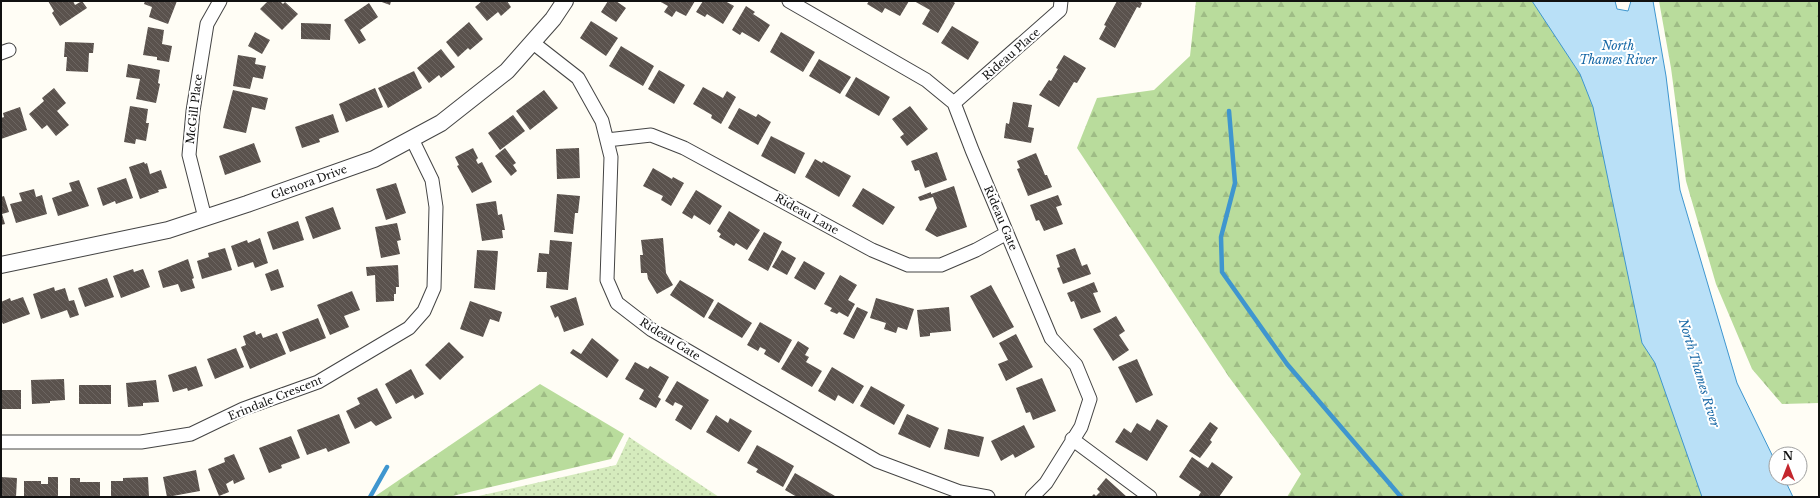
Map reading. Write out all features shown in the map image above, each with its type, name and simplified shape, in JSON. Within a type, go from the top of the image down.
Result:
[{"type":"street","name":"McGill Place","points":[[205,218],[189,155],[192,111],[207,24],[220,1]]},
{"type":"street","name":"Glenora Drive","points":[[1,265],[168,230],[374,159],[441,123],[507,71],[553,19],[566,1]]},
{"type":"street","name":"Rideau Gate","points":[[789,1],[926,80],[954,103],[1051,338],[1076,365],[1090,399],[1081,427],[1072,439],[1046,483],[1032,497]]},
{"type":"street","name":"Rideau Place","points":[[954,103],[1060,10],[1061,1]]},
{"type":"street","name":"Rideau Gate","points":[[532,42],[578,78],[602,121],[611,157],[607,280],[617,303],[652,330],[877,461],[960,492],[988,497]]},
{"type":"street","name":"Rideau Lane","points":[[607,140],[651,135],[684,148],[872,250],[908,265],[941,265],[976,250],[1007,233]]},
{"type":"street","name":"Erindale Crescent","points":[[1,442],[141,442],[191,434],[243,409],[318,382],[409,328],[424,311],[434,288],[436,214],[432,180],[412,139]]},
{"type":"street","points":[[1072,439],[1150,497]]},
{"type":"green space","points":[[1196,1],[1539,1],[1584,66],[1706,497],[1287,497],[1301,474],[1229,377],[1077,148],[1097,98],[1154,90],[1190,56]]},
{"type":"green space","points":[[1659,1],[1819,1],[1819,403],[1782,404],[1752,369],[1716,284],[1686,181],[1671,68]]},
{"type":"green space","points":[[540,384],[624,434],[611,459],[448,497],[374,497]]},
{"type":"green space","points":[[629,437],[719,497],[474,497],[616,465]]},
{"type":"water","name":"North Thames River","points":[[1532,1],[1615,1],[1617,9],[1628,11],[1631,1],[1653,1],[1666,76],[1680,190],[1737,383],[1768,447],[1768,486],[1788,486],[1793,497],[1702,497],[1655,363],[1642,343],[1593,107],[1580,74]]},
{"type":"building","points":[[48,1],[73,1],[75,5],[82,1],[87,8],[60,26],[52,13],[54,11]]},
{"type":"building","points":[[145,1],[177,1],[168,24],[149,17],[152,7],[144,4]]},
{"type":"building","points":[[268,1],[280,1],[283,4],[285,2],[298,14],[282,30],[260,9]]},
{"type":"building","points":[[379,1],[391,1],[390,5]]},
{"type":"building","points":[[482,1],[507,1],[511,7],[501,16],[498,12],[487,21],[475,7]]},
{"type":"building","points":[[608,1],[616,1],[626,8],[616,22],[601,12]]},
{"type":"building","points":[[659,1],[695,1],[686,16],[676,11],[672,17],[664,12],[668,6]]},
{"type":"building","points":[[703,1],[725,1],[734,6],[723,24],[707,14],[705,17],[696,12]]},
{"type":"building","points":[[869,1],[909,1],[900,16],[885,8],[882,13],[867,4]]},
{"type":"building","points":[[914,1],[952,1],[955,3],[938,33],[922,24],[930,10]]},
{"type":"building","points":[[1117,1],[1138,1],[1142,3],[1140,8],[1137,7],[1115,48],[1099,39],[1106,26],[1104,25]]},
{"type":"building","points":[[369,3],[378,17],[360,30],[366,40],[359,44],[344,20]]},
{"type":"building","points":[[746,6],[755,12],[753,14],[770,25],[759,42],[742,32],[740,35],[732,30]]},
{"type":"building","points":[[591,21],[618,38],[606,56],[580,38]]},
{"type":"building","points":[[469,22],[483,39],[470,50],[468,48],[458,57],[446,42]]},
{"type":"building","points":[[301,23],[331,24],[330,40],[301,39]]},
{"type":"building","points":[[952,26],[979,42],[968,60],[941,43]]},
{"type":"building","points":[[148,27],[164,30],[162,44],[172,46],[169,62],[157,60],[157,57],[143,55]]},
{"type":"building","points":[[255,32],[270,40],[262,54],[248,46]]},
{"type":"building","points":[[781,32],[815,52],[803,72],[770,52]]},
{"type":"building","points":[[65,42],[94,43],[93,53],[89,53],[88,72],[66,71],[67,57],[64,57]]},
{"type":"building","points":[[621,46],[654,66],[643,86],[609,66]]},
{"type":"building","points":[[441,49],[455,67],[441,78],[439,75],[429,83],[417,68]]},
{"type":"building","points":[[238,55],[256,58],[255,64],[266,66],[263,79],[253,77],[250,89],[233,86]]},
{"type":"building","points":[[1064,55],[1086,68],[1077,83],[1074,82],[1059,107],[1039,95],[1049,80],[1051,81],[1058,69],[1056,68]]},
{"type":"building","points":[[819,59],[851,77],[840,94],[809,76]]},
{"type":"building","points":[[128,64],[160,70],[158,83],[160,84],[156,103],[136,99],[140,79],[126,77]]},
{"type":"building","points":[[659,70],[685,85],[674,104],[648,89]]},
{"type":"building","points":[[414,71],[422,88],[388,108],[378,88]]},
{"type":"building","points":[[856,77],[890,97],[879,116],[845,96]]},
{"type":"building","points":[[703,87],[723,98],[727,91],[736,97],[721,124],[711,118],[712,115],[693,104]]},
{"type":"building","points":[[54,88],[66,103],[57,111],[69,125],[56,136],[47,125],[42,129],[29,114],[44,101],[42,98]]},
{"type":"building","points":[[375,88],[383,107],[346,122],[339,104]]},
{"type":"building","points":[[233,90],[268,98],[265,110],[252,107],[246,133],[223,128]]},
{"type":"building","points":[[544,90],[558,108],[530,130],[516,111]]},
{"type":"building","points":[[1013,102],[1032,105],[1028,127],[1034,128],[1031,143],[1004,138],[1006,123],[1009,124]]},
{"type":"building","points":[[130,106],[148,109],[146,123],[149,123],[146,141],[136,139],[135,144],[124,142]]},
{"type":"building","points":[[910,106],[928,129],[907,146],[900,137],[904,134],[892,119]]},
{"type":"building","points":[[20,107],[27,130],[1,139],[1,118],[4,117],[3,113]]},
{"type":"building","points":[[739,108],[756,117],[758,114],[771,122],[758,145],[728,128]]},
{"type":"building","points":[[333,114],[339,132],[319,139],[320,142],[302,148],[295,127]]},
{"type":"building","points":[[513,115],[525,131],[500,150],[488,133]]},
{"type":"building","points":[[771,136],[805,153],[795,174],[761,156]]},
{"type":"building","points":[[254,143],[261,162],[225,175],[219,156]]},
{"type":"building","points":[[473,148],[478,158],[476,160],[478,164],[482,162],[492,182],[472,193],[457,166],[459,165],[455,157]]},
{"type":"building","points":[[505,148],[516,163],[513,165],[517,171],[511,176],[495,156]]},
{"type":"building","points":[[579,148],[580,178],[557,179],[556,149]]},
{"type":"building","points":[[937,152],[947,180],[925,188],[919,170],[915,171],[911,161]]},
{"type":"building","points":[[1036,153],[1045,175],[1047,175],[1052,187],[1028,196],[1017,169],[1020,168],[1017,161]]},
{"type":"building","points":[[815,159],[822,163],[823,161],[851,176],[839,197],[805,177]]},
{"type":"building","points":[[144,162],[145,164],[147,163],[150,174],[161,170],[167,188],[158,190],[159,192],[140,199],[129,167]]},
{"type":"building","points":[[653,168],[672,179],[673,177],[684,183],[671,206],[661,200],[663,196],[643,186]]},
{"type":"building","points":[[126,178],[133,198],[116,204],[115,201],[103,206],[97,188]]},
{"type":"building","points":[[79,180],[89,206],[58,216],[52,198],[72,191],[69,183]]},
{"type":"building","points":[[396,183],[406,213],[386,220],[376,189]]},
{"type":"building","points":[[954,186],[967,227],[937,237],[925,230],[937,208],[933,197],[920,201],[918,197]]},
{"type":"building","points":[[863,188],[895,207],[883,225],[852,206]]},
{"type":"building","points":[[34,189],[36,197],[42,195],[47,214],[16,223],[10,204],[22,201],[19,193]]},
{"type":"building","points":[[696,190],[722,206],[710,225],[694,215],[692,219],[682,213]]},
{"type":"building","points":[[557,194],[580,196],[578,213],[575,213],[573,234],[554,232]]},
{"type":"building","points":[[1058,195],[1062,205],[1056,207],[1063,224],[1044,231],[1039,220],[1036,221],[1030,205]]},
{"type":"building","points":[[4,196],[9,212],[2,214],[5,224],[1,225],[1,197]]},
{"type":"building","points":[[496,201],[498,215],[502,214],[505,230],[502,230],[503,238],[482,241],[476,204]]},
{"type":"building","points":[[333,207],[341,229],[313,239],[305,217]]},
{"type":"building","points":[[729,211],[760,230],[747,250],[736,243],[734,246],[719,237],[721,234],[717,231]]},
{"type":"building","points":[[298,221],[304,240],[273,250],[267,232]]},
{"type":"building","points":[[397,223],[401,240],[397,241],[400,254],[381,258],[375,227]]},
{"type":"building","points":[[764,232],[782,242],[768,271],[748,260]]},
{"type":"building","points":[[260,238],[268,263],[255,268],[253,262],[238,267],[231,246],[247,240],[248,243]]},
{"type":"building","points":[[663,238],[666,273],[673,285],[657,294],[648,279],[647,273],[641,273],[640,255],[643,255],[641,240]]},
{"type":"building","points":[[550,240],[572,242],[568,290],[546,288],[547,272],[537,272],[539,253],[549,254]]},
{"type":"building","points":[[225,248],[232,270],[202,279],[197,261],[209,257],[208,253]]},
{"type":"building","points":[[1075,248],[1082,266],[1087,264],[1091,274],[1063,284],[1057,268],[1060,267],[1056,255]]},
{"type":"building","points":[[477,250],[498,251],[495,290],[474,288]]},
{"type":"building","points":[[782,250],[796,258],[787,275],[772,267]]},
{"type":"building","points":[[188,259],[194,278],[192,279],[195,288],[181,292],[178,284],[163,288],[158,271]]},
{"type":"building","points":[[804,261],[825,273],[815,290],[794,278]]},
{"type":"building","points":[[398,265],[399,287],[396,287],[394,301],[376,302],[375,275],[367,276],[366,267]]},
{"type":"building","points":[[133,269],[134,272],[143,269],[150,287],[121,298],[113,276]]},
{"type":"building","points":[[278,269],[284,287],[271,291],[265,274]]},
{"type":"building","points":[[840,275],[857,285],[848,300],[855,304],[848,317],[839,312],[837,314],[830,311],[832,308],[824,304]]},
{"type":"building","points":[[107,278],[114,297],[85,307],[78,288]]},
{"type":"building","points":[[680,280],[714,300],[704,318],[670,295]]},
{"type":"building","points":[[1094,282],[1098,292],[1093,293],[1101,312],[1081,319],[1074,301],[1071,302],[1067,293]]},
{"type":"building","points":[[991,285],[1014,327],[993,338],[970,296]]},
{"type":"building","points":[[54,287],[55,291],[65,288],[69,301],[74,300],[79,315],[70,318],[67,310],[41,319],[33,294]]},
{"type":"building","points":[[352,291],[360,310],[344,316],[349,327],[330,335],[317,305]]},
{"type":"building","points":[[23,297],[30,314],[3,324],[1,320],[1,302],[10,298],[11,301]]},
{"type":"building","points":[[576,297],[584,325],[564,332],[558,316],[555,318],[550,306]]},
{"type":"building","points":[[876,298],[914,309],[907,330],[898,327],[896,333],[884,329],[886,323],[870,318]]},
{"type":"building","points":[[470,301],[502,312],[499,322],[490,319],[483,337],[460,329]]},
{"type":"building","points":[[718,302],[752,323],[742,338],[708,318]]},
{"type":"building","points":[[857,307],[868,312],[854,339],[843,334]]},
{"type":"building","points":[[949,307],[951,331],[930,333],[930,336],[920,337],[917,310]]},
{"type":"building","points":[[1116,316],[1125,331],[1119,335],[1129,350],[1113,361],[1093,329]]},
{"type":"building","points":[[318,318],[326,338],[290,352],[282,332]]},
{"type":"building","points":[[760,322],[792,340],[779,363],[764,354],[766,350],[760,347],[758,351],[747,345]]},
{"type":"building","points":[[255,331],[256,335],[261,333],[263,338],[277,333],[286,354],[250,369],[241,347],[246,345],[243,336]]},
{"type":"building","points":[[1016,334],[1033,367],[1006,381],[998,364],[1008,360],[999,343]]},
{"type":"building","points":[[592,338],[619,360],[607,378],[570,353],[573,349],[581,354]]},
{"type":"building","points":[[798,341],[809,348],[805,355],[809,357],[806,362],[822,371],[812,387],[781,369]]},
{"type":"building","points":[[449,342],[464,357],[440,380],[425,365]]},
{"type":"building","points":[[236,348],[244,367],[215,379],[207,359]]},
{"type":"building","points":[[1137,359],[1153,395],[1136,403],[1118,367]]},
{"type":"building","points":[[635,362],[648,369],[650,366],[669,377],[658,397],[661,399],[656,408],[639,399],[644,390],[625,379]]},
{"type":"building","points":[[196,366],[203,386],[188,391],[187,388],[173,392],[168,375]]},
{"type":"building","points":[[832,367],[864,386],[853,404],[838,395],[835,401],[818,391]]},
{"type":"building","points":[[411,369],[424,394],[415,399],[413,395],[396,404],[385,384]]},
{"type":"building","points":[[1042,378],[1056,411],[1033,420],[1030,412],[1026,413],[1016,388]]},
{"type":"building","points":[[64,379],[65,400],[32,404],[31,380]]},
{"type":"building","points":[[156,380],[159,402],[143,403],[143,406],[128,407],[126,383]]},
{"type":"building","points":[[677,381],[709,400],[691,430],[675,420],[683,406],[675,402],[673,406],[665,401]]},
{"type":"building","points":[[79,385],[111,385],[111,404],[79,404]]},
{"type":"building","points":[[871,386],[905,405],[894,425],[860,406]]},
{"type":"building","points":[[377,388],[392,418],[376,426],[371,421],[355,429],[346,411],[360,404],[357,398]]},
{"type":"building","points":[[1,390],[21,390],[21,409],[1,409]]},
{"type":"building","points":[[339,414],[350,443],[328,452],[326,448],[307,455],[297,430]]},
{"type":"building","points":[[907,414],[939,428],[930,448],[898,434]]},
{"type":"building","points":[[716,415],[728,423],[730,418],[752,431],[739,452],[706,432]]},
{"type":"building","points":[[1157,419],[1168,426],[1147,461],[1115,442],[1124,428],[1131,433],[1137,423],[1150,431]]},
{"type":"building","points":[[1210,422],[1218,428],[1210,440],[1212,442],[1200,458],[1189,451]]},
{"type":"building","points":[[1024,425],[1035,447],[1015,458],[1013,454],[1001,461],[991,441]]},
{"type":"building","points":[[948,429],[984,437],[979,457],[944,449]]},
{"type":"building","points":[[291,436],[300,458],[281,465],[282,468],[269,473],[259,448]]},
{"type":"building","points":[[757,445],[794,466],[783,487],[756,472],[758,469],[747,463]]},
{"type":"building","points":[[234,454],[245,479],[234,484],[233,480],[226,484],[229,492],[219,496],[208,469],[225,462],[224,458]]},
{"type":"building","points":[[1192,457],[1208,468],[1212,462],[1233,477],[1219,497],[1198,497],[1201,492],[1179,477]]},
{"type":"building","points":[[196,470],[200,491],[167,497],[163,477]]},
{"type":"building","points":[[795,473],[835,496],[797,497],[785,490]]},
{"type":"building","points":[[1,477],[17,478],[16,497],[1,497]]},
{"type":"building","points":[[48,477],[58,477],[58,497],[24,497],[24,481],[41,481],[41,484],[48,484]]},
{"type":"building","points":[[148,477],[149,497],[111,497],[111,481],[123,481],[123,478]]},
{"type":"building","points":[[70,478],[80,478],[80,482],[100,482],[100,497],[70,497]]},
{"type":"building","points":[[1106,478],[1127,497],[1091,497],[1094,494],[1096,496],[1100,492],[1097,489]]},
{"type":"waterway","points":[[1229,111],[1235,183],[1221,237],[1222,272],[1287,364],[1401,497]]},
{"type":"waterway","points":[[370,497],[387,467]]}]
